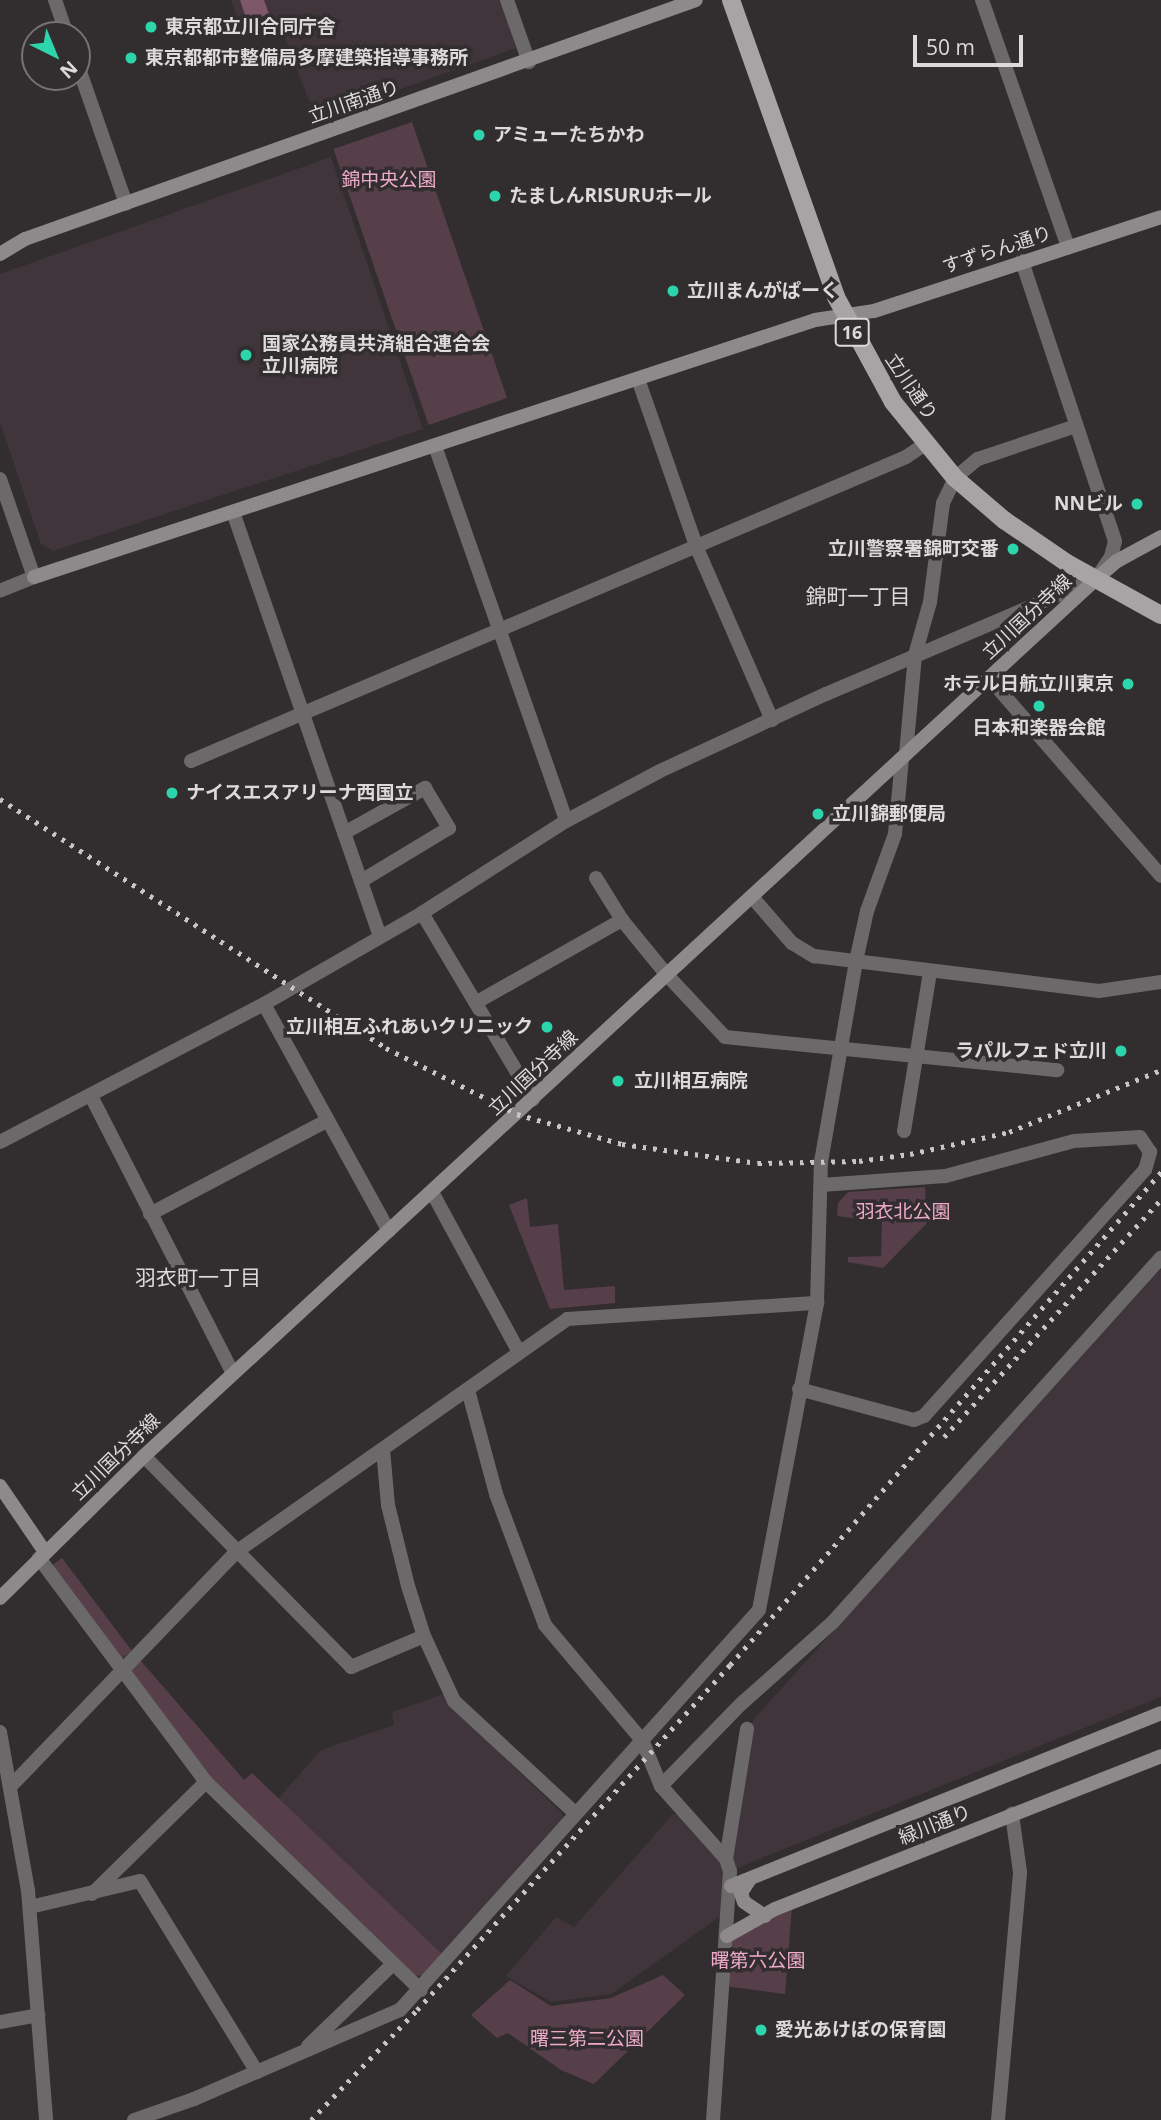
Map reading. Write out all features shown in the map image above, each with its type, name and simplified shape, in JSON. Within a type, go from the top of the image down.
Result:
[{"type":"main road","name":"立川通り","points":[[731,0],[845,318],[880,382],[925,444],[955,478],[1021,533],[1161,615]]},
{"type":"street","points":[[55,0],[62,21]]},
{"type":"street","points":[[507,0],[529,62]]},
{"type":"street","name":"立川南通り","points":[[0,254],[25,239],[529,62],[696,0]]},
{"type":"street","points":[[982,0],[1069,247]]},
{"type":"street","points":[[87,91],[126,204]]},
{"type":"street","name":"すずらん通り","points":[[34,577],[815,320],[845,318],[1161,217]]},
{"type":"street","name":"立川南通り","points":[[0,241],[25,239]]},
{"type":"street","points":[[0,1142],[264,1004],[422,913],[566,821],[660,771],[915,655],[1096,579],[1111,557],[1115,541],[1022,261]]},
{"type":"street","points":[[638,379],[696,546],[772,720]]},
{"type":"street","points":[[134,2120],[156,2116],[400,2010],[421,1990],[759,1609],[817,1303],[821,1185],[856,961],[867,911],[895,834],[915,655],[930,602],[943,503],[955,478],[978,459],[1076,426]]},
{"type":"street","points":[[191,761],[500,632],[906,457],[925,444]]},
{"type":"street","points":[[435,446],[566,821]]},
{"type":"street","points":[[0,479],[34,577],[0,591]]},
{"type":"street","points":[[233,512],[380,936]]},
{"type":"street","name":"立川国分寺線","points":[[0,1598],[144,1456],[1096,579],[1117,561],[1161,537]]},
{"type":"street","points":[[989,678],[1161,876]]},
{"type":"street","points":[[344,834],[425,788],[449,828],[361,881]]},
{"type":"street","points":[[596,878],[622,920],[667,975],[725,1037],[843,1052],[1057,1070]]},
{"type":"street","points":[[752,897],[804,952],[929,973],[1099,991],[1161,982]]},
{"type":"street","points":[[422,913],[533,1099]]},
{"type":"street","points":[[477,1002],[622,920]]},
{"type":"street","points":[[904,1131],[929,973]]},
{"type":"street","points":[[264,1004],[388,1231]]},
{"type":"street","points":[[91,1096],[233,1374]]},
{"type":"street","points":[[150,1214],[328,1120]]},
{"type":"street","points":[[799,1390],[914,1420],[924,1416],[1145,1170],[1150,1152],[1140,1137],[1086,1140],[968,1167],[945,1176],[821,1185]]},
{"type":"street","points":[[432,1192],[519,1352]]},
{"type":"street","points":[[661,1786],[741,1704],[832,1623],[1161,1257]]},
{"type":"street","points":[[10,1787],[236,1552],[567,1319],[817,1303]]},
{"type":"street","points":[[468,1390],[496,1494],[545,1625],[642,1740],[661,1786],[726,1859]]},
{"type":"street","points":[[383,1449],[388,1506],[424,1636],[454,1700],[576,1814]]},
{"type":"street","points":[[144,1456],[351,1667],[424,1636]]},
{"type":"street","points":[[0,1486],[42,1555],[122,1673],[206,1782],[421,1990]]},
{"type":"street","name":"緑川通り","points":[[732,1886],[1161,1713]]},
{"type":"street","points":[[713,2120],[732,1886],[726,1859],[747,1729]]},
{"type":"street","points":[[0,1732],[30,1907],[46,2120]]},
{"type":"street","name":"緑川通り","points":[[727,1936],[765,1916],[1161,1756]]},
{"type":"street","points":[[91,1894],[206,1782]]},
{"type":"street","points":[[998,2120],[1020,1872],[1012,1814]]},
{"type":"street","points":[[751,1878],[741,1893],[744,1902],[765,1916]]},
{"type":"street","points":[[30,1907],[140,1881],[257,2073]]},
{"type":"street","points":[[300,2053],[393,1964]]},
{"type":"street","points":[[0,2022],[38,2015]]},
{"type":"shaded area","points":[[231,0],[501,0],[516,48],[316,119],[279,23],[243,35]]},
{"type":"shaded area","points":[[240,0],[264,0],[269,14],[247,21]]},
{"type":"shaded area","points":[[331,157],[423,429],[53,551],[41,544],[0,422],[0,274]]},
{"type":"shaded area","points":[[1161,1269],[1161,1697],[735,1869],[731,1844],[753,1720]]},
{"type":"shaded area","points":[[444,1694],[451,1707],[562,1813],[564,1820],[443,1955],[277,1800],[321,1750],[394,1725],[392,1712]]},
{"type":"shaded area","points":[[673,1814],[682,1815],[722,1860],[725,1913],[611,1994],[551,2002],[506,1976],[556,1917],[574,1927]]},
{"type":"green space","name":"錦中央公園","points":[[412,122],[507,398],[429,425],[334,149]]},
{"type":"green space","name":"羽衣北公園","points":[[925,1187],[927,1223],[883,1268],[848,1262],[848,1257],[881,1256],[882,1222],[837,1216],[838,1203],[848,1192]]},
{"type":"green space","points":[[527,1198],[530,1227],[558,1224],[564,1290],[615,1286],[615,1303],[550,1309],[509,1205]]},
{"type":"green space","points":[[62,1558],[132,1651],[120,1660],[50,1567]]},
{"type":"green space","points":[[141,1661],[244,1780],[252,1773],[443,1955],[425,1975],[413,1976],[212,1783],[128,1672]]},
{"type":"green space","name":"曙第六公園","points":[[792,1906],[785,1994],[725,1986],[732,1935]]},
{"type":"green space","name":"曙三第二公園","points":[[663,1975],[685,1995],[594,2084],[561,2070],[508,2033],[497,2038],[471,2015],[510,1980],[551,2006],[611,1998]]},
{"type":"railway","points":[[0,799],[386,1048],[517,1114],[622,1144],[758,1163],[859,1161],[910,1154],[1009,1132],[1161,1070]]},
{"type":"railway","points":[[311,2120],[417,2010],[730,1665],[1161,1172]]},
{"type":"railway","points":[[944,1437],[1161,1199]]},
{"type":"place","name":"東京都立川合同庁舎","points":[[151,27]]},
{"type":"place","name":"東京都都市整備局多摩建築指導事務所","points":[[131,58]]},
{"type":"place","name":"アミューたちかわ","points":[[479,135]]},
{"type":"place","name":"たましんRISURUホール","points":[[495,196]]},
{"type":"place","name":"立川まんがぱーく","points":[[673,291]]},
{"type":"place","name":"国家公務員共済組合連合会 立川病院","points":[[246,355]]},
{"type":"place","name":"NNビル","points":[[1137,504]]},
{"type":"place","name":"立川警察署錦町交番","points":[[1013,549]]},
{"type":"place","name":"ホテル日航立川東京","points":[[1128,684]]},
{"type":"place","name":"日本和楽器会館","points":[[1039,706]]},
{"type":"place","name":"ナイスエスアリーナ西国立","points":[[172,793]]},
{"type":"place","name":"立川錦郵便局","points":[[818,814]]},
{"type":"place","name":"立川相互ふれあいクリニック","points":[[547,1027]]},
{"type":"place","name":"ラパルフェド立川","points":[[1121,1051]]},
{"type":"place","name":"立川相互病院","points":[[618,1081]]},
{"type":"place","name":"愛光あけぼの保育園","points":[[761,2030]]},
{"type":"district","name":"錦町一丁目","points":[[858,596]]},
{"type":"district","name":"羽衣町一丁目","points":[[198,1277]]}]
